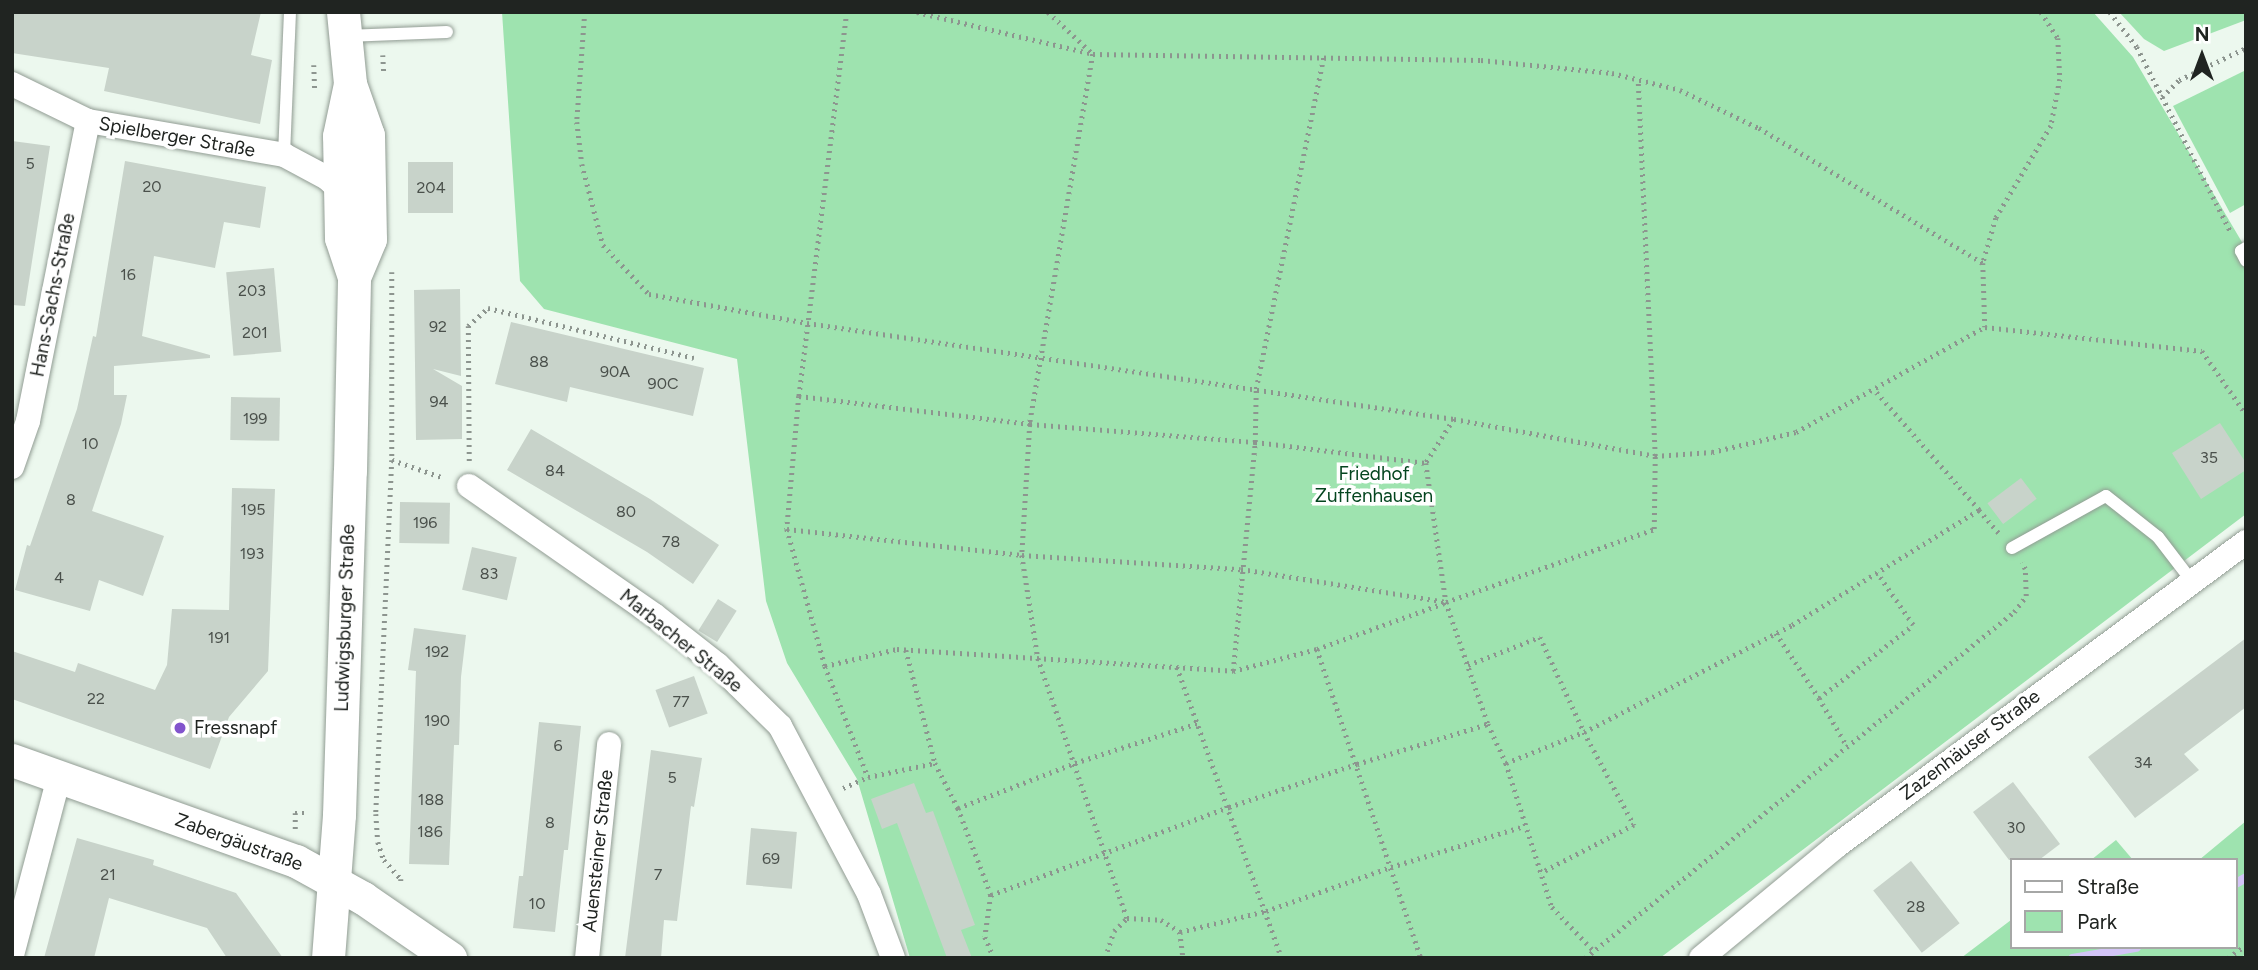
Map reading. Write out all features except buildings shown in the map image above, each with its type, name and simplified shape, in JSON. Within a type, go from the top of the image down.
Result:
[{"type":"main road","name":"Ludwigsburger Straße","points":[[345,24],[350,84],[368,135],[370,239],[354,277]]},
{"type":"main road","name":"Ludwigsburger Straße","points":[[328,958],[336,882],[354,277],[341,238],[339,136],[350,84]]},
{"type":"main road","name":"Zabergäustraße","points":[[12,760],[296,861],[336,882],[450,958]]},
{"type":"street","name":"Spielberger Straße","points":[[12,84],[88,121],[284,155],[311,168],[340,190]]},
{"type":"street","name":"Hans-Sachs-Straße","points":[[12,467],[20,418],[88,121]]},
{"type":"street","name":"Marbacher Straße","points":[[469,486],[654,615],[718,665],[780,726],[869,894],[893,958]]},
{"type":"street","name":"Zazenhäuser Straße","points":[[1701,958],[1846,839],[2191,580],[2246,542]]},
{"type":"street","name":"Auensteiner Straße","points":[[587,958],[609,744]]},
{"type":"street","points":[[12,955],[59,777]]},
{"type":"lane","points":[[284,155],[290,12]]},
{"type":"lane","points":[[345,24],[447,32]]},
{"type":"lane","points":[[2012,548],[2106,496],[2158,537],[2191,580]]},
{"type":"path","points":[[585,12],[577,122],[582,164],[603,245],[649,294],[807,323],[1454,419],[1655,456],[1712,452],[1796,432],[1985,327],[2202,351],[2246,414]]},
{"type":"path","points":[[847,12],[807,323],[787,529],[825,666],[868,777],[935,763]]},
{"type":"path","points":[[917,12],[1093,54],[1481,60],[1612,73],[1638,79],[1680,90],[1759,128],[1983,263]]},
{"type":"path","points":[[1048,12],[1093,54]]},
{"type":"path","points":[[1985,327],[1983,263],[1996,218],[2050,126],[2060,79],[2058,38],[2041,12]]},
{"type":"path","points":[[2110,12],[2137,47],[2244,253]]},
{"type":"path","points":[[2162,97],[2179,80],[2246,48]]},
{"type":"path","points":[[1093,54],[1030,424],[1023,555],[1038,658],[1128,918]]},
{"type":"path","points":[[1233,671],[1255,442],[1256,389],[1324,56]]},
{"type":"path","points":[[825,666],[897,649],[1233,671],[1317,649],[1654,528],[1655,456],[1638,79]]},
{"type":"path","points":[[376,814],[392,460],[469,486],[468,327],[488,309],[694,358]]},
{"type":"path","points":[[1585,958],[2014,612],[2026,596],[2025,569],[2012,548],[1874,390]]},
{"type":"path","points":[[799,396],[1030,424],[1255,442],[1426,463]]},
{"type":"path","points":[[1454,419],[1426,463],[1446,602],[1488,724],[1506,763],[1552,907],[1593,950]]},
{"type":"path","points":[[1506,763],[1584,732],[1776,633],[1979,510]]},
{"type":"path","points":[[787,529],[1023,555],[1241,569],[1446,602]]},
{"type":"path","points":[[1819,698],[1913,625],[1877,573]]},
{"type":"path","points":[[1776,633],[1847,746]]},
{"type":"path","points":[[1468,665],[1540,637],[1584,732],[1634,825],[1541,873]]},
{"type":"path","points":[[1317,649],[1421,958]]},
{"type":"path","points":[[906,650],[935,763],[958,808],[991,895],[985,937],[995,958]]},
{"type":"path","points":[[1177,667],[1282,958]]},
{"type":"path","points":[[958,808],[1075,763],[1198,723]]},
{"type":"path","points":[[991,895],[1229,807],[1488,724]]},
{"type":"path","points":[[1105,958],[1114,931],[1128,918],[1161,920],[1180,932],[1266,911],[1391,867],[1524,826]]},
{"type":"path","points":[[1180,932],[1183,958]]},
{"type":"path","points":[[2228,958],[2246,945]]},
{"type":"green space","name":"Friedhof Zuffenhausen","points":[[502,12],[2093,12],[2133,57],[2246,249],[2246,514],[1660,958],[910,958],[857,779],[787,663],[766,601],[737,359],[544,309],[520,281]]},
{"type":"green space","points":[[2119,12],[2246,12],[2246,20],[2164,51],[2144,39]]},
{"type":"green space","points":[[2246,70],[2246,204],[2230,213],[2173,106]]},
{"type":"green space","points":[[2246,821],[2246,954],[2240,958],[1961,958],[2010,921],[2010,949],[2237,949],[2237,858],[2201,858]]},
{"type":"green space","points":[[2116,840],[2131,858],[2094,858]]},
{"type":"waterway","points":[[2237,882],[2246,877]]},
{"type":"waterway","points":[[2072,958],[2124,949]]},
{"type":"place","name":"Fressnapf","points":[[180,728]]}]
